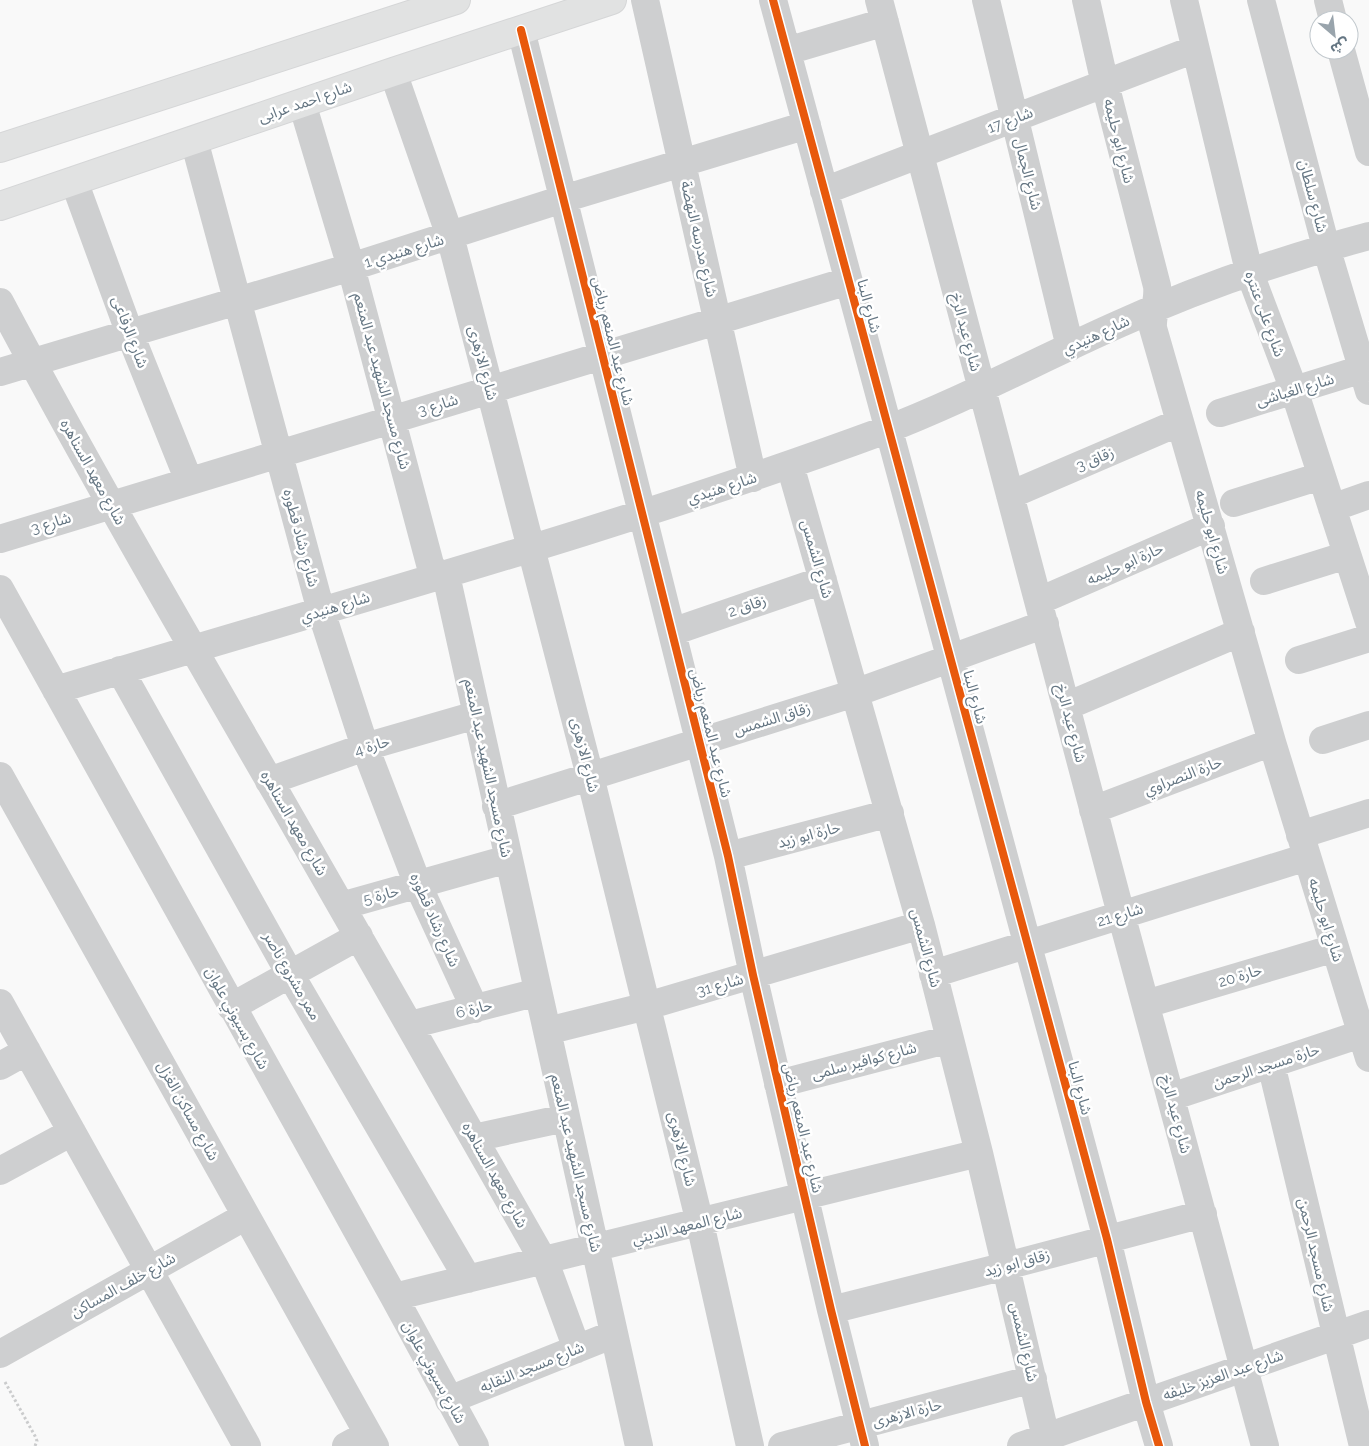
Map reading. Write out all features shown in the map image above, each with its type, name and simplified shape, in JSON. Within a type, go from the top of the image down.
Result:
[{"type":"main road","points":[[0,148],[456,0]]},
{"type":"main road","name":"شارع احمد عرابى","points":[[0,206],[393,72],[612,0]]},
{"type":"street","name":"شارع مدرسه النهضة","points":[[645,0],[753,478]]},
{"type":"street","name":"شارع البنا","points":[[773,0],[1107,1239],[1146,1402],[1159,1446]]},
{"type":"street","name":"شارع الجمال","points":[[986,0],[1070,348]]},
{"type":"street","name":"شارع ابو حليمه","points":[[1086,0],[1105,84],[1157,286],[1158,298],[1155,308],[1154,328],[1272,742],[1365,1046]]},
{"type":"street","name":"شارع على عنتره","points":[[1184,0],[1249,272],[1294,390],[1347,555],[1364,592],[1369,622]]},
{"type":"street","name":"شارع سلطان","points":[[1261,0],[1326,248],[1367,375]]},
{"type":"street","points":[[787,51],[882,11]]},
{"type":"street","name":"شارع عيد الرخ","points":[[882,11],[1093,810],[1266,1446]]},
{"type":"street","name":"شارع عبد المنعم رياض","points":[[521,30],[728,856],[753,976],[862,1436]]},
{"type":"street","name":"شارع 17","points":[[824,191],[1195,49]]},
{"type":"street","points":[[1345,60],[1363,110],[1369,152]]},
{"type":"street","name":"شارع الازهرى","points":[[393,72],[450,236],[590,776],[700,1222],[750,1446]]},
{"type":"street","name":"شارع مسجد الشهيد عبد المنعم","points":[[302,103],[351,267],[430,564],[438,576],[446,580],[448,584],[639,1446]]},
{"type":"street","name":"شارع هنيدي 1","points":[[0,372],[238,302],[450,236],[563,198],[682,164],[807,125]]},
{"type":"street","name":"شارع رشاد قطوره","points":[[194,140],[321,611],[365,747],[418,885],[475,1009]]},
{"type":"street","name":"شارع الرفاعى","points":[[74,181],[130,334],[189,482]]},
{"type":"street","name":"شارع هنيدي","points":[[56,690],[531,548],[753,478],[888,429],[982,390],[1155,308],[1249,272],[1369,236]]},
{"type":"street","name":"شارع 3","points":[[0,539],[848,281]]},
{"type":"street","name":"شارع معهد السناهره","points":[[0,302],[193,649],[543,1260],[577,1349]]},
{"type":"street","name":"شارع الغباشى","points":[[1220,413],[1294,390],[1367,375]]},
{"type":"street","name":"زقاق 3","points":[[1010,495],[1180,422]]},
{"type":"street","name":"شارع الشمس","points":[[790,464],[921,925],[979,1153],[1047,1441]]},
{"type":"street","points":[[1234,503],[1321,476]]},
{"type":"street","points":[[1332,508],[1369,495]]},
{"type":"street","name":"حارة ابو حليمه","points":[[1042,613],[1211,526]]},
{"type":"street","points":[[1264,581],[1347,555]]},
{"type":"street","name":"زقاق 2","points":[[672,632],[823,580]]},
{"type":"street","name":"شارع بسيوني علوان","points":[[0,589],[475,1446]]},
{"type":"street","name":"زقاق الشمس","points":[[496,806],[856,693],[950,658],[1042,613]]},
{"type":"street","points":[[1067,706],[1241,632]]},
{"type":"street","points":[[1299,660],[1369,638]]},
{"type":"street","name":"ممر مشروع ناصر","points":[[120,670],[290,974],[468,1279]]},
{"type":"street","name":"حارة 4","points":[[269,781],[365,747],[476,714]]},
{"type":"street","points":[[1323,740],[1369,725]]},
{"type":"street","name":"حارة النصراوي","points":[[1093,810],[1272,742]]},
{"type":"street","name":"شارع مساكن الغزل","points":[[0,776],[246,1216],[363,1442]]},
{"type":"street","name":"حارة ابو زيد","points":[[728,856],[890,813]]},
{"type":"street","name":"شارع 21","points":[[933,974],[1121,914],[1303,846],[1369,813]]},
{"type":"street","name":"حارة 5","points":[[341,906],[508,859]]},
{"type":"street","name":"شارع 31","points":[[547,1031],[647,1006],[753,976],[921,925]]},
{"type":"street","points":[[231,1007],[359,936]]},
{"type":"street","name":"حارة 20","points":[[1146,1004],[1335,948]]},
{"type":"street","name":"حارة 6","points":[[410,1025],[538,992]]},
{"type":"street","points":[[0,1003],[247,1446]]},
{"type":"street","name":"شارع كوافير سلمى","points":[[778,1084],[950,1039]]},
{"type":"street","name":"حارة مسجد الرحمن","points":[[1172,1097],[1271,1064],[1365,1046]]},
{"type":"street","points":[[0,1066],[26,1051]]},
{"type":"street","name":"شارع مسجد الرحمن","points":[[1271,1064],[1363,1446]]},
{"type":"street","points":[[474,1138],[565,1118]]},
{"type":"street","points":[[0,1171],[72,1132]]},
{"type":"street","name":"شارع المعهد الديني","points":[[394,1297],[979,1153]]},
{"type":"street","name":"زقاق ابو زيد","points":[[831,1310],[1203,1214]]},
{"type":"street","name":"شارع خلف المساكن","points":[[0,1354],[246,1216]]},
{"type":"street","name":"شارع عبد العزيز خليفه","points":[[1021,1446],[1047,1441],[1146,1402],[1369,1324]]},
{"type":"street","name":"شارع مسجد النقابه","points":[[450,1400],[614,1334]]},
{"type":"street","name":"حارة الازهرى","points":[[782,1446],[862,1436],[1033,1379]]},
{"type":"street","points":[[1363,1446],[1369,1443]]},
{"type":"path","points":[[4,1381],[35,1436],[37,1441],[35,1446]]},
{"type":"cycle path","points":[[773,0],[1107,1239],[1146,1402],[1159,1446]]},
{"type":"cycle path","points":[[521,30],[728,856],[753,975],[831,1310],[865,1446]]}]
